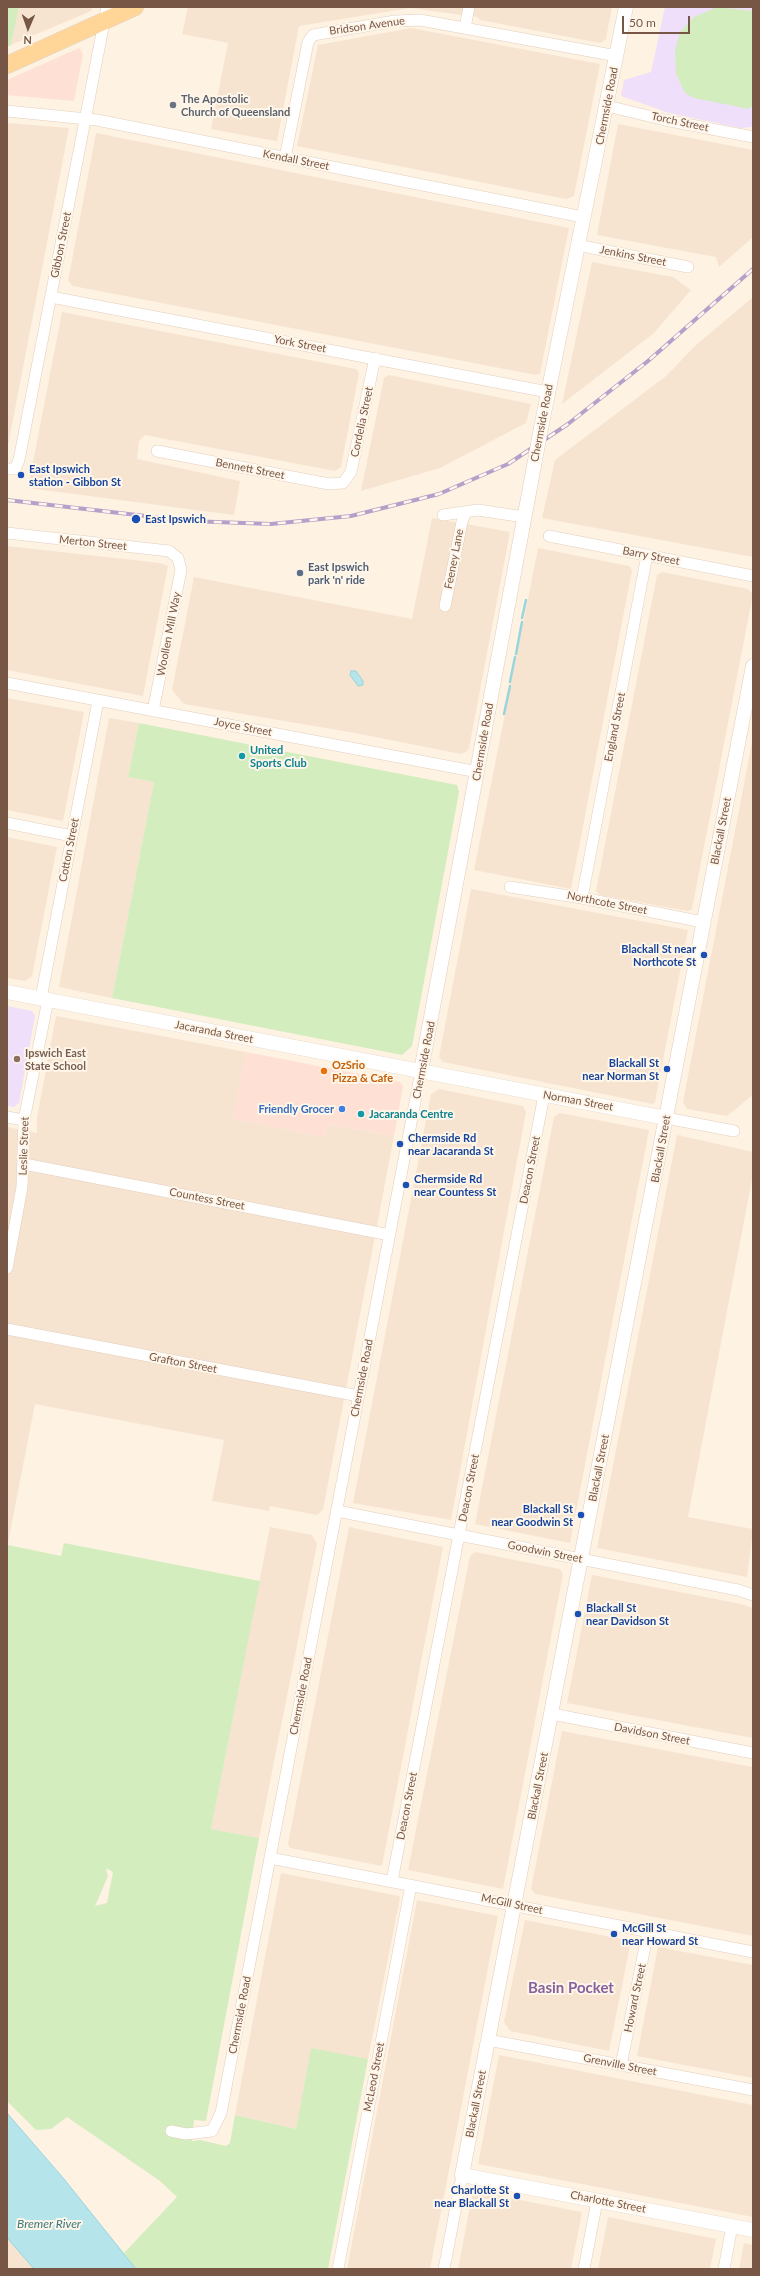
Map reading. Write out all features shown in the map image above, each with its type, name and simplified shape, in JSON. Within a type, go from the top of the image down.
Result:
[{"type":"main road","points":[[7,65],[106,14],[135,7]]},
{"type":"street","points":[[465,28],[469,7]]},
{"type":"street","name":"Chermside Road","points":[[171,2131],[186,2134],[212,2131],[220,2113],[422,1072],[541,428],[626,7]]},
{"type":"street","name":"Gibbon Street","points":[[11,469],[51,297],[106,14]]},
{"type":"street","name":"Bridson Avenue","points":[[284,158],[308,42],[311,36],[403,20],[420,20],[616,56]]},
{"type":"street","name":"Torch Street","points":[[607,106],[665,120],[753,137]]},
{"type":"street","name":"Kendall Street","points":[[7,111],[85,118],[583,217]]},
{"type":"street","name":"Jenkins Street","points":[[577,245],[688,267]]},
{"type":"street","name":"York Street","points":[[51,297],[548,392]]},
{"type":"street","name":"Cordelia Street","points":[[343,482],[352,472],[375,358]]},
{"type":"street","name":"Bennett Street","points":[[157,451],[329,484],[343,482]]},
{"type":"street","points":[[443,515],[478,510],[524,517]]},
{"type":"street","name":"Feeney Lane","points":[[445,606],[465,513]]},
{"type":"street","name":"Merton Street","points":[[7,533],[169,551],[178,558]]},
{"type":"street","name":"Barry Street","points":[[549,536],[753,576]]},
{"type":"street","name":"England Street","points":[[582,898],[647,556]]},
{"type":"street","name":"Woollen Mill Way","points":[[153,711],[181,570],[178,558]]},
{"type":"street","name":"Blackall Street","points":[[444,2269],[753,666]]},
{"type":"street","name":"Joyce Street","points":[[7,683],[478,772]]},
{"type":"street","name":"Cotton Street","points":[[45,999],[72,836],[98,701]]},
{"type":"street","points":[[7,823],[72,836]]},
{"type":"street","name":"Northcote Street","points":[[510,887],[582,898],[703,922]]},
{"type":"street","name":"Jacaranda Street","points":[[7,992],[422,1072]]},
{"type":"street","name":"Leslie Street","points":[[7,1268],[22,1187],[24,1164],[24,1120],[45,999]]},
{"type":"street","name":"Norman Street","points":[[422,1072],[734,1131]]},
{"type":"street","name":"Deacon Street","points":[[392,1881],[544,1095]]},
{"type":"street","points":[[7,1117],[24,1120]]},
{"type":"street","name":"Countess Street","points":[[24,1164],[390,1234]]},
{"type":"street","name":"Grafton Street","points":[[7,1330],[359,1396]]},
{"type":"street","name":"Goodwin Street","points":[[337,1511],[582,1559],[753,1595]]},
{"type":"street","name":"Davidson Street","points":[[552,1714],[753,1753]]},
{"type":"street","name":"McGill Street","points":[[270,1858],[753,1952]]},
{"type":"street","name":"McLeod Street","points":[[338,2269],[411,1885]]},
{"type":"street","name":"Howard Street","points":[[621,2065],[648,1932]]},
{"type":"street","name":"Grenville Street","points":[[488,2040],[753,2090]]},
{"type":"street","name":"Charlotte Street","points":[[462,2175],[753,2230]]},
{"type":"street","points":[[584,2269],[598,2200]]},
{"type":"street","points":[[724,2269],[732,2226]]},
{"type":"shaded area","points":[[19,7],[92,7],[91,11],[11,45]]},
{"type":"shaded area","points":[[188,7],[612,7],[606,39],[600,43],[480,20],[477,17],[410,8],[299,26],[277,141],[275,141],[211,129],[228,43],[182,34]]},
{"type":"shaded area","points":[[665,7],[753,7],[753,127],[741,128],[669,113],[621,96],[624,80],[651,72]]},
{"type":"shaded area","points":[[411,28],[600,64],[574,196],[566,199],[297,146],[318,45]]},
{"type":"shaded area","points":[[79,48],[83,54],[74,101],[7,95],[7,80]]},
{"type":"shaded area","points":[[7,123],[69,128],[7,451]]},
{"type":"shaded area","points":[[618,124],[753,150],[753,237],[719,267],[716,257],[597,235]]},
{"type":"shaded area","points":[[96,133],[569,228],[540,374],[536,375],[73,286],[68,281]]},
{"type":"shaded area","points":[[592,262],[673,277],[691,290],[654,333],[562,404]]},
{"type":"shaded area","points":[[753,297],[753,557],[542,518],[555,460],[666,376],[696,345]]},
{"type":"shaded area","points":[[62,312],[356,369],[359,373],[341,467],[335,471],[145,435],[139,441],[137,459],[240,481],[234,515],[28,488]]},
{"type":"shaded area","points":[[389,375],[531,404],[526,423],[440,468],[361,491],[384,378]]},
{"type":"shaded area","points":[[432,518],[510,532],[469,748],[466,752],[461,754],[355,733],[184,704],[172,690],[194,577],[412,619]]},
{"type":"shaded area","points":[[7,546],[160,563],[168,566],[143,696],[7,670]]},
{"type":"shaded area","points":[[538,548],[629,566],[632,570],[571,889],[474,870]]},
{"type":"shaded area","points":[[662,572],[748,589],[753,594],[692,909],[688,911],[599,895],[596,891],[657,575]]},
{"type":"shaded area","points":[[7,698],[84,712],[63,821],[7,810]]},
{"type":"shaded area","points":[[109,718],[139,723],[128,777],[154,782],[112,998],[59,987]]},
{"type":"shaded area","points":[[753,737],[753,1095],[727,1116],[687,1109],[683,1102]]},
{"type":"shaded area","points":[[7,837],[57,847],[32,976],[25,981],[7,978]]},
{"type":"shaded area","points":[[471,889],[688,930],[655,1102],[653,1104],[443,1062],[439,1057]]},
{"type":"shaded area","name":"Ipswich East State School","points":[[7,1006],[32,1011],[35,1016],[19,1103],[14,1107],[7,1106]]},
{"type":"shaded area","points":[[56,1016],[246,1052],[234,1119],[324,1137],[327,1124],[394,1136],[323,1510],[317,1515],[270,1506],[269,1511],[212,1501],[224,1440],[35,1404],[7,1548],[7,1127],[37,1133],[37,1118]]},
{"type":"shaded area","points":[[246,1052],[400,1082],[403,1086],[394,1136],[327,1124],[324,1137],[233,1119]]},
{"type":"shaded area","points":[[439,1089],[523,1106],[526,1112],[451,1520],[353,1503],[431,1094]]},
{"type":"shaded area","points":[[560,1113],[649,1130],[570,1543],[475,1524],[554,1117]]},
{"type":"shaded area","points":[[677,1135],[753,1152],[753,1174],[688,1517],[753,1529],[747,1577],[597,1548]]},
{"type":"shaded area","points":[[270,1527],[312,1535],[317,1544],[259,1838],[211,1829]]},
{"type":"shaded area","points":[[349,1527],[443,1547],[382,1866],[290,1848],[288,1844]]},
{"type":"shaded area","points":[[475,1552],[560,1569],[563,1574],[503,1889],[408,1870],[470,1556]]},
{"type":"shaded area","points":[[592,1575],[741,1604],[753,1608],[753,1738],[567,1703]]},
{"type":"shaded area","points":[[562,1731],[753,1767],[753,1936],[535,1894],[531,1889]]},
{"type":"shaded area","points":[[281,1873],[399,1896],[400,1898],[368,2059],[311,2049],[296,2129],[235,2115]]},
{"type":"shaded area","points":[[417,1900],[498,1916],[430,2269],[347,2269]]},
{"type":"shaded area","points":[[525,1920],[631,1941],[609,2051],[510,2031],[504,2022]]},
{"type":"shaded area","points":[[658,1947],[753,1965],[753,2078],[637,2056]]},
{"type":"shaded area","points":[[499,2055],[753,2105],[753,2217],[478,2164]]},
{"type":"shaded area","points":[[473,2191],[582,2212],[571,2269],[458,2269]]},
{"type":"shaded area","points":[[608,2217],[716,2239],[710,2269],[598,2269]]},
{"type":"shaded area","points":[[7,2237],[9,2240],[34,2269],[7,2269]]},
{"type":"shaded area","points":[[744,2243],[753,2245],[753,2269],[739,2269]]},
{"type":"green space","points":[[7,7],[19,7],[11,45],[7,47]]},
{"type":"green space","points":[[717,7],[753,11],[753,105],[749,109],[694,98],[685,93],[676,74],[675,51],[680,32],[694,17]]},
{"type":"green space","points":[[139,723],[457,785],[459,792],[412,1046],[402,1055],[112,998],[154,782],[128,777]]},
{"type":"green space","points":[[64,1543],[260,1581],[211,1829],[259,1838],[206,2121],[194,2120],[192,2141],[200,2140],[226,2146],[230,2143],[235,2115],[296,2129],[311,2048],[368,2059],[328,2269],[136,2269],[124,2253],[177,2197],[160,2181],[67,2117],[51,2129],[36,2130],[7,2101],[7,1548],[8,1545],[61,1556]],"holes":[[[106,1868],[113,1872],[107,1903],[95,1906],[108,1876]]]},
{"type":"water","points":[[351,671],[356,671],[363,681],[363,685],[358,686],[350,675]]},
{"type":"water","name":"Bremer River","points":[[7,2113],[64,2179],[136,2269],[34,2269],[9,2240],[7,2237]]},
{"type":"waterway","points":[[522,618],[526,600]]},
{"type":"waterway","points":[[516,654],[522,622]]},
{"type":"waterway","points":[[510,682],[515,657]]},
{"type":"waterway","points":[[504,714],[510,686]]},
{"type":"railway","points":[[7,500],[189,521],[271,524],[351,516],[439,494],[508,464],[568,424],[648,361],[753,269]]},
{"type":"place","name":"The Apostolic Church of Queensland","points":[[173,105]]},
{"type":"place","name":"East Ipswich station - Gibbon St","points":[[21,475]]},
{"type":"place","name":"East Ipswich","points":[[136,519]]},
{"type":"place","name":"East Ipswich park 'n' ride","points":[[300,573]]},
{"type":"place","name":"United Sports Club","points":[[242,756]]},
{"type":"place","name":"Blackall St near Northcote St","points":[[704,955]]},
{"type":"place","name":"Ipswich East State School","points":[[17,1059]]},
{"type":"place","name":"Blackall St near Norman St","points":[[667,1069]]},
{"type":"place","name":"OzSrio Pizza & Cafe","points":[[324,1071]]},
{"type":"place","name":"Friendly Grocer","points":[[342,1109]]},
{"type":"place","name":"Jacaranda Centre","points":[[361,1114]]},
{"type":"place","name":"Chermside Rd near Jacaranda St","points":[[400,1144]]},
{"type":"place","name":"Chermside Rd near Countess St","points":[[406,1185]]},
{"type":"place","name":"Blackall St near Goodwin St","points":[[581,1515]]},
{"type":"place","name":"Blackall St near Davidson St","points":[[578,1614]]},
{"type":"place","name":"McGill St near Howard St","points":[[614,1934]]},
{"type":"place","name":"Charlotte St near Blackall St","points":[[517,2196]]},
{"type":"district","name":"Basin Pocket","points":[[571,1988]]}]
